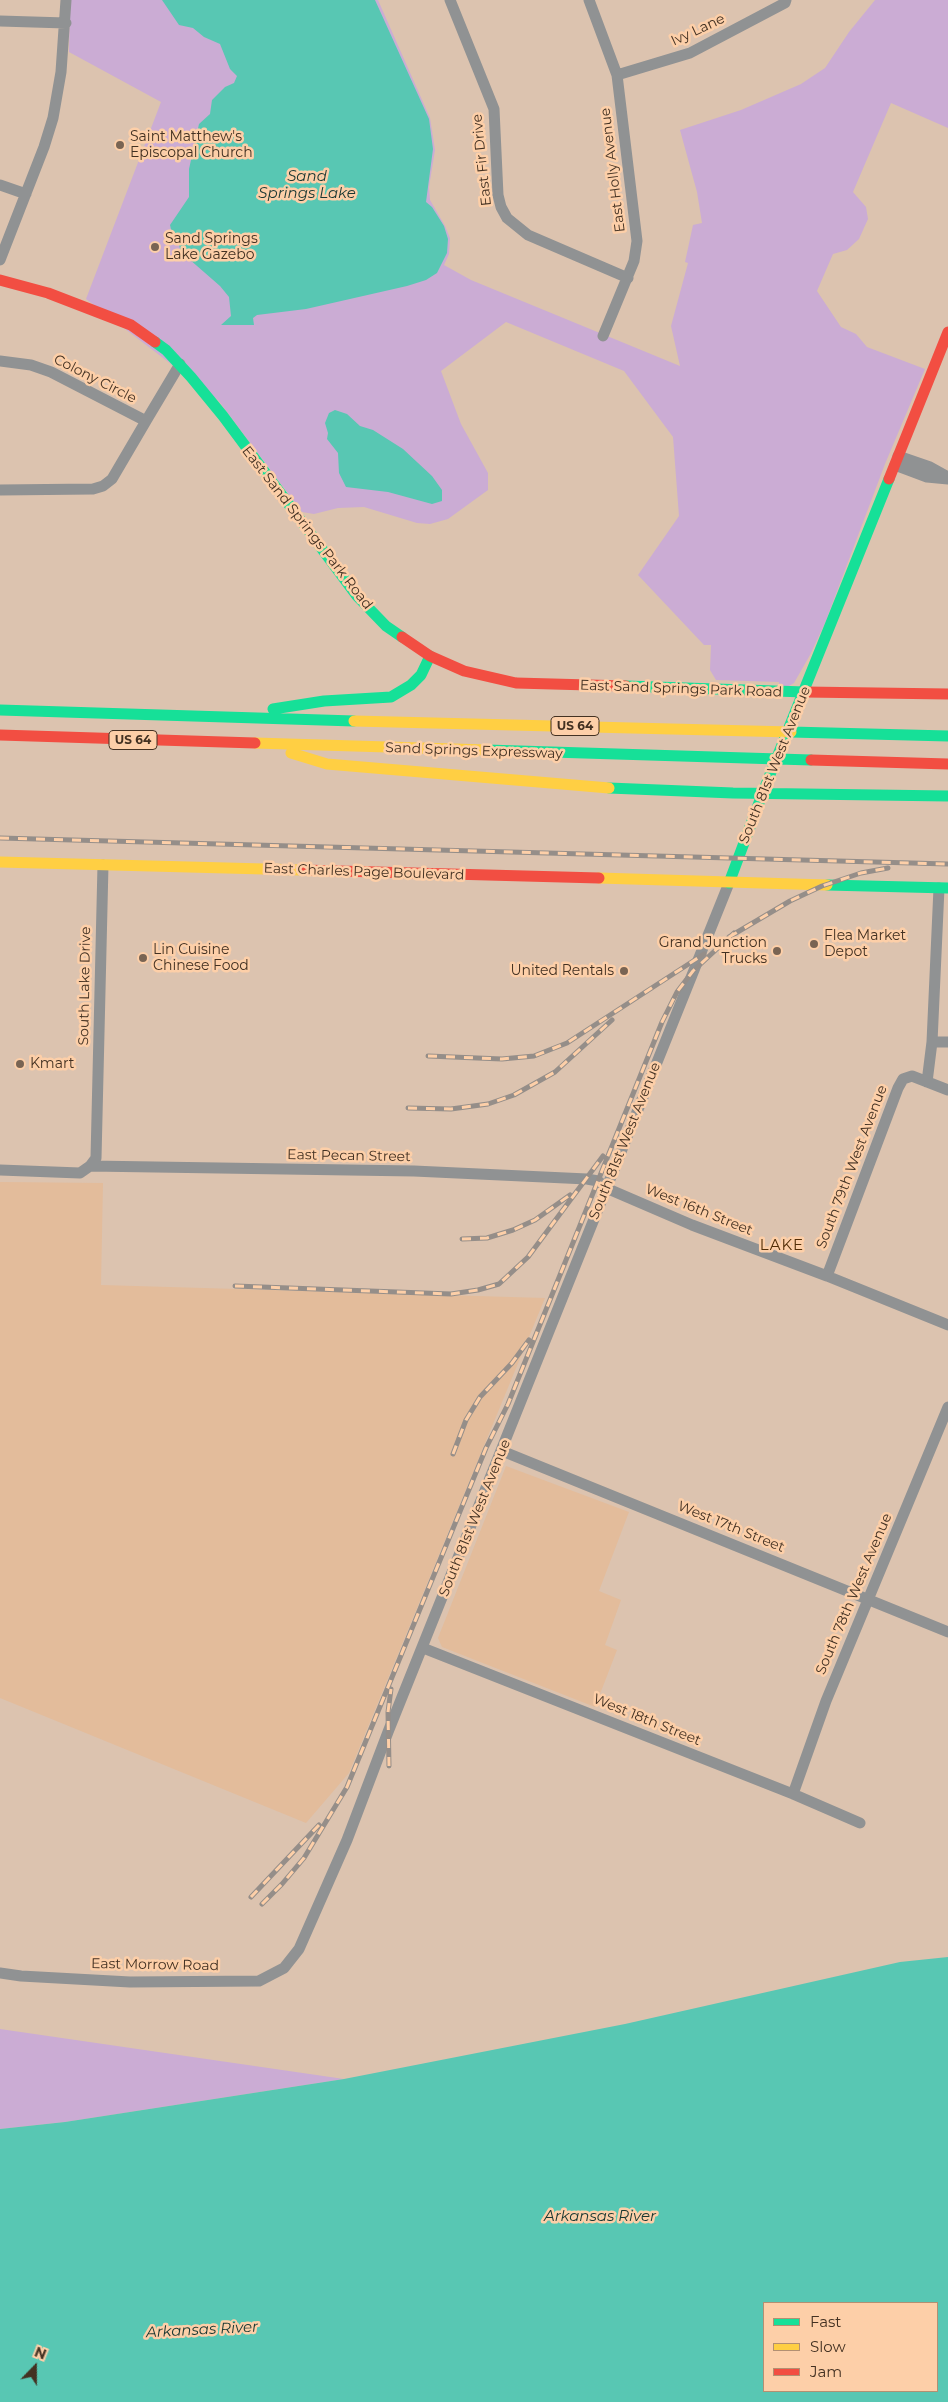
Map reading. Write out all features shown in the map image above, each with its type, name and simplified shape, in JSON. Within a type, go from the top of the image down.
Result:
[{"type":"main road","name":"East Sand Springs Park Road","points":[[0,280],[48,293],[131,325],[149,337],[180,364],[223,416],[352,590],[386,626],[430,656],[464,671],[516,683],[805,692],[948,694]]},
{"type":"main road","name":"South 81st West Avenue","points":[[729,883],[763,792],[805,692],[948,332]]},
{"type":"main road","points":[[221,718],[324,701],[391,697],[411,685],[421,675],[430,656]]},
{"type":"main road","name":"Sand Springs Expressway","points":[[0,710],[221,718],[948,736]]},
{"type":"main road","name":"Sand Springs Expressway","points":[[0,735],[266,745],[948,764]]},
{"type":"main road","points":[[266,745],[327,764],[579,787],[948,796]]},
{"type":"main road","name":"East Charles Page Boulevard","points":[[0,862],[944,888]]},
{"type":"street","points":[[0,260],[53,118],[61,72],[66,23],[66,0]]},
{"type":"street","name":"East Fir Drive","points":[[450,0],[494,109],[498,194],[501,207],[507,218],[528,235],[628,278]]},
{"type":"street","name":"East Holly Avenue","points":[[589,0],[617,75],[636,241],[634,261],[603,336]]},
{"type":"street","name":"Ivy Lane","points":[[617,75],[690,53],[785,3],[786,0]]},
{"type":"street","points":[[0,21],[66,23]]},
{"type":"street","points":[[0,185],[26,194]]},
{"type":"street","name":"Colony Circle","points":[[0,361],[31,365],[51,372],[146,421]]},
{"type":"street","name":"Colony Circle","points":[[0,490],[93,489],[103,486],[112,479],[180,364]]},
{"type":"street","points":[[897,460],[930,467],[948,478]]},
{"type":"street","name":"South Lake Drive","points":[[90,1166],[96,1158],[103,865]]},
{"type":"street","name":"South 81st West Avenue","points":[[299,1950],[347,1840],[388,1732],[729,883]]},
{"type":"street","points":[[944,888],[927,1082],[948,1090]]},
{"type":"street","points":[[932,1042],[948,1042]]},
{"type":"street","name":"South 79th West Avenue","points":[[827,1276],[898,1088],[908,1076],[927,1082]]},
{"type":"street","name":"East Pecan Street","points":[[0,1170],[80,1173],[90,1166],[473,1174],[587,1179],[598,1181],[606,1188]]},
{"type":"street","name":"West 16th Street","points":[[606,1188],[692,1225],[827,1276],[948,1325]]},
{"type":"street","name":"South 78th West Avenue","points":[[793,1794],[826,1701],[948,1407]]},
{"type":"street","name":"West 17th Street","points":[[502,1451],[948,1632]]},
{"type":"street","name":"West 18th Street","points":[[423,1648],[793,1794],[860,1823]]},
{"type":"street","name":"East Morrow Road","points":[[0,1973],[21,1976],[130,1982],[259,1980],[284,1968],[299,1950]]},
{"type":"shaded area","points":[[70,0],[378,0],[430,118],[435,150],[429,187],[430,200],[450,238],[449,254],[444,265],[471,280],[680,366],[671,326],[688,263],[685,262],[693,225],[702,223],[697,192],[680,130],[741,110],[801,84],[825,68],[849,32],[875,0],[948,0],[948,128],[891,103],[853,192],[866,207],[868,219],[859,239],[847,250],[833,254],[817,291],[841,327],[856,334],[867,347],[925,369],[885,464],[825,623],[794,683],[789,686],[779,686],[779,682],[716,680],[710,670],[711,645],[704,645],[638,575],[679,516],[673,437],[624,371],[506,322],[441,371],[461,424],[488,473],[488,490],[448,519],[430,524],[417,523],[364,507],[338,508],[314,514],[302,512],[218,400],[86,299],[161,102],[69,52]]},
{"type":"shaded area","points":[[0,1182],[103,1183],[101,1285],[545,1298],[349,1773],[306,1823],[0,1698]]},
{"type":"shaded area","points":[[506,1466],[629,1512],[599,1591],[621,1600],[605,1645],[617,1650],[595,1707],[442,1647],[438,1638]]},
{"type":"shaded area","points":[[0,2029],[344,2079],[65,2122],[0,2129]]},
{"type":"water","name":"Sand Springs Lake","points":[[162,0],[375,0],[429,119],[433,149],[426,202],[432,207],[444,226],[448,239],[447,253],[437,273],[426,280],[407,286],[306,309],[257,315],[253,318],[254,325],[221,325],[231,316],[229,297],[220,286],[181,252],[179,245],[174,242],[170,225],[189,197],[189,169],[199,124],[210,114],[212,100],[225,87],[234,83],[237,76],[230,69],[220,44],[204,37],[193,28],[179,25]]},
{"type":"water","points":[[335,410],[347,414],[360,426],[373,430],[403,449],[432,476],[442,490],[442,501],[432,504],[388,492],[346,487],[339,473],[338,453],[327,439],[328,433],[325,423],[329,413]]},
{"type":"water","name":"Arkansas River","points":[[948,1957],[948,2402],[0,2402],[0,2129],[65,2122],[344,2079],[625,2024],[900,1962]]},
{"type":"railway","points":[[0,838],[948,864]]},
{"type":"railway","points":[[729,937],[790,901],[822,886],[861,873],[888,868]]},
{"type":"railway","points":[[262,1904],[304,1858],[347,1787],[486,1448],[508,1404],[662,1022],[677,992],[693,971],[734,933]]},
{"type":"railway","points":[[428,1056],[502,1059],[534,1056],[567,1043],[704,954]]},
{"type":"railway","points":[[408,1108],[451,1109],[488,1104],[514,1095],[555,1072],[612,1020]]},
{"type":"railway","points":[[235,1286],[451,1294],[478,1290],[499,1284],[528,1257],[603,1156]]},
{"type":"railway","points":[[462,1239],[487,1238],[513,1230],[535,1220],[570,1195]]},
{"type":"railway","points":[[453,1454],[466,1420],[480,1397],[512,1363],[529,1340]]},
{"type":"railway","points":[[389,1766],[388,1712],[391,1689]]},
{"type":"railway","points":[[251,1897],[319,1825]]},
{"type":"traffic: fast","points":[[155,342],[166,350],[191,377],[223,416],[357,596],[386,626],[402,637]]},
{"type":"traffic: fast","points":[[729,883],[763,792],[889,479]]},
{"type":"traffic: fast","points":[[273,709],[324,701],[391,697],[411,685],[421,675],[430,656]]},
{"type":"traffic: fast","points":[[626,686],[805,692]]},
{"type":"traffic: fast","points":[[0,710],[354,721]]},
{"type":"traffic: fast","points":[[791,732],[948,736]]},
{"type":"traffic: fast","points":[[487,750],[811,760]]},
{"type":"traffic: fast","points":[[609,788],[733,793],[948,796]]},
{"type":"traffic: fast","points":[[827,885],[948,888]]},
{"type":"traffic: slow","points":[[354,721],[791,732]]},
{"type":"traffic: slow","points":[[255,743],[487,750]]},
{"type":"traffic: slow","points":[[291,753],[327,764],[609,788]]},
{"type":"traffic: slow","points":[[0,862],[302,870]]},
{"type":"traffic: slow","points":[[599,878],[827,885]]},
{"type":"traffic: jam","points":[[0,280],[48,293],[131,325],[155,342]]},
{"type":"traffic: jam","points":[[889,479],[948,332]]},
{"type":"traffic: jam","points":[[402,637],[430,656],[464,671],[516,683],[626,686]]},
{"type":"traffic: jam","points":[[805,692],[948,694]]},
{"type":"traffic: jam","points":[[0,735],[255,743]]},
{"type":"traffic: jam","points":[[811,760],[948,764]]},
{"type":"traffic: jam","points":[[302,870],[599,878]]},
{"type":"place","name":"Saint Matthew's Episcopal Church","points":[[120,145]]},
{"type":"place","name":"Sand Springs Lake Gazebo","points":[[155,247]]},
{"type":"place","name":"Flea Market Depot","points":[[814,944]]},
{"type":"place","name":"Grand Junction Trucks","points":[[777,951]]},
{"type":"place","name":"Lin Cuisine Chinese Food","points":[[143,958]]},
{"type":"place","name":"United Rentals","points":[[624,971]]},
{"type":"place","name":"Kmart","points":[[20,1064]]},
{"type":"district","name":"LAKE","points":[[782,1246]]}]
